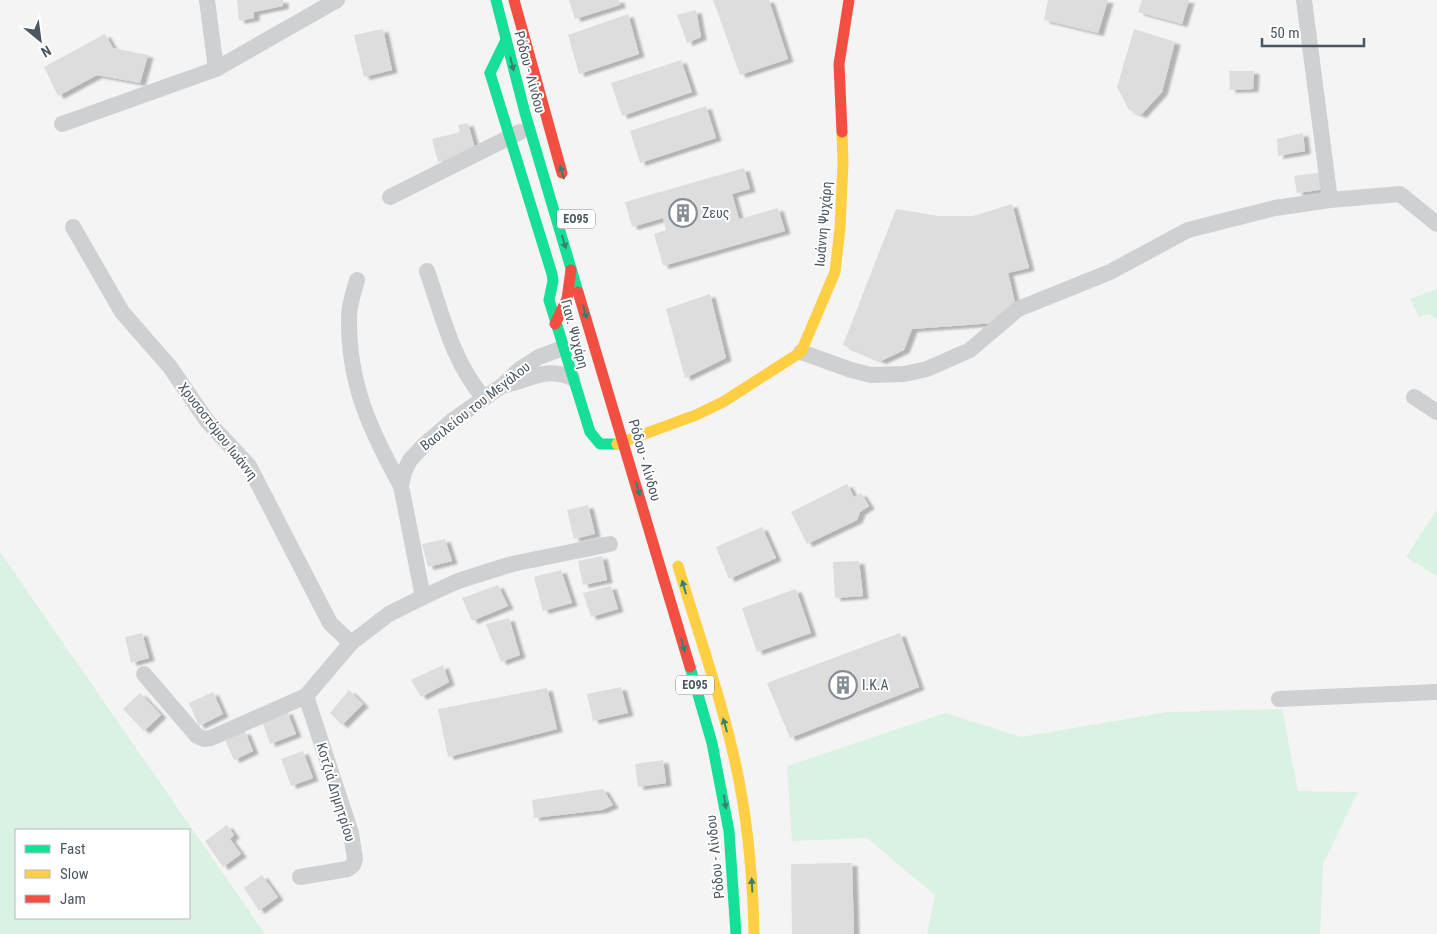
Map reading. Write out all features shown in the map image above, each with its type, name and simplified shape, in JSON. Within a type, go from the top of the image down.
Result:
[{"type":"main road","name":"Ρόδου - Λίνδου","points":[[496,0],[530,128],[624,442],[716,762],[729,831],[736,934]]},
{"type":"main road","name":"Ρόδου - Λίνδου","points":[[514,0],[565,184]]},
{"type":"main road","name":"Ιωάννη Ψυχάρη","points":[[801,352],[835,272],[840,228],[843,163],[840,64],[849,0]]},
{"type":"main road","name":"Γιαν. Ψυχάρη","points":[[506,40],[490,73],[554,281],[549,300],[577,395]]},
{"type":"main road","points":[[555,324],[567,298],[571,266]]},
{"type":"main road","points":[[624,442],[662,430],[723,402],[801,352]]},
{"type":"main road","name":"ΕΟ95","points":[[674,550],[729,738],[740,789],[750,862],[754,934]]},
{"type":"street","points":[[207,0],[216,69]]},
{"type":"street","points":[[62,124],[216,69],[338,0]]},
{"type":"street","points":[[1304,0],[1330,200]]},
{"type":"street","points":[[390,197],[530,128]]},
{"type":"street","points":[[801,352],[871,375],[904,374],[927,369],[970,350],[1018,309],[1110,272],[1188,230],[1275,208],[1330,200],[1400,194],[1437,224]]},
{"type":"street","name":"Χρυσοστόμου Ιωάννη","points":[[73,227],[122,312],[170,366],[207,422],[249,466],[330,623],[351,643]]},
{"type":"street","points":[[427,271],[457,356],[469,382],[484,398]]},
{"type":"street","points":[[357,280],[349,316],[353,366],[358,391],[362,408],[401,486]]},
{"type":"street","name":"Βασιλείου του Μεγάλου","points":[[423,597],[401,486],[404,472],[410,460],[424,445],[529,362],[563,348]]},
{"type":"street","points":[[502,385],[546,372],[557,372],[572,378]]},
{"type":"street","points":[[577,395],[601,429],[624,442]]},
{"type":"street","points":[[1414,397],[1437,412]]},
{"type":"street","points":[[144,674],[197,736],[204,739],[306,696],[351,643],[389,614],[423,597],[458,581],[512,564],[610,544]]},
{"type":"street","points":[[1279,699],[1437,692]]},
{"type":"street","name":"Κοτζιά Δημητρίου","points":[[300,877],[348,870],[353,866],[355,859],[350,833],[306,696]]},
{"type":"green space","points":[[1437,289],[1437,319],[1429,314],[1419,317],[1410,299]]},
{"type":"green space","points":[[1437,509],[1437,576],[1406,557]]},
{"type":"green space","points":[[0,552],[265,934],[0,934]]},
{"type":"green space","points":[[1282,709],[1298,791],[1358,792],[1323,864],[1320,934],[927,934],[935,895],[867,838],[792,841],[787,766],[945,713],[1021,737],[1168,712]]},
{"type":"building","points":[[237,0],[283,0],[283,6],[254,12],[254,18],[239,21]]},
{"type":"building","points":[[569,0],[619,0],[620,5],[575,19]]},
{"type":"building","points":[[713,0],[769,0],[788,59],[740,75]]},
{"type":"building","points":[[1048,0],[1108,0],[1098,33],[1044,20]]},
{"type":"building","points":[[1142,0],[1189,0],[1182,24],[1138,12]]},
{"type":"building","points":[[696,10],[701,37],[687,43],[677,15]]},
{"type":"building","points":[[628,14],[639,54],[579,74],[568,35]]},
{"type":"building","points":[[383,29],[392,70],[364,77],[354,35]]},
{"type":"building","points":[[1134,29],[1175,42],[1162,92],[1141,115],[1129,110],[1117,87]]},
{"type":"building","points":[[105,34],[113,48],[148,55],[140,83],[97,75],[58,96],[44,67]]},
{"type":"building","points":[[681,60],[692,92],[622,116],[611,83]]},
{"type":"building","points":[[1229,71],[1254,71],[1253,89],[1230,90]]},
{"type":"building","points":[[706,106],[716,138],[640,163],[630,131]]},
{"type":"building","points":[[468,123],[476,152],[438,162],[432,139],[460,132],[458,125]]},
{"type":"building","points":[[1303,133],[1305,151],[1278,156],[1277,139]]},
{"type":"building","name":"Ζευς","points":[[744,168],[750,189],[732,194],[739,219],[778,208],[785,231],[663,266],[654,234],[666,230],[663,218],[632,227],[625,202]]},
{"type":"building","points":[[1324,172],[1326,189],[1297,193],[1294,176]]},
{"type":"building","points":[[1012,204],[1029,268],[1008,273],[1015,303],[994,323],[912,329],[904,350],[881,361],[843,345],[896,209],[939,216],[973,216]]},
{"type":"building","points":[[710,294],[726,358],[685,378],[666,309]]},
{"type":"building","points":[[847,484],[854,497],[861,493],[869,506],[860,512],[857,520],[807,544],[791,512]]},
{"type":"building","points":[[588,505],[595,534],[574,539],[567,510]]},
{"type":"building","points":[[762,527],[776,558],[729,579],[716,547]]},
{"type":"building","points":[[445,539],[452,561],[428,567],[422,544]]},
{"type":"building","points":[[602,556],[607,580],[583,585],[578,561]]},
{"type":"building","points":[[859,561],[863,596],[835,598],[833,562]]},
{"type":"building","points":[[561,570],[572,603],[543,611],[534,577]]},
{"type":"building","points":[[498,585],[508,606],[472,621],[462,598]]},
{"type":"building","points":[[611,586],[618,609],[591,617],[583,593]]},
{"type":"building","points":[[796,589],[811,633],[757,652],[742,608]]},
{"type":"building","points":[[509,618],[520,655],[501,662],[486,624]]},
{"type":"building","points":[[142,633],[149,658],[131,663],[125,637]]},
{"type":"building","name":"Ι.Κ.Α","points":[[900,633],[919,687],[790,738],[767,683]]},
{"type":"building","points":[[443,665],[449,682],[421,697],[411,680]]},
{"type":"building","points":[[621,687],[628,713],[593,721],[587,694]]},
{"type":"building","points":[[547,688],[557,729],[448,757],[438,709]]},
{"type":"building","points":[[349,690],[363,704],[342,725],[330,713]]},
{"type":"building","points":[[213,692],[223,714],[199,726],[189,703]]},
{"type":"building","points":[[140,693],[161,715],[144,731],[123,709]]},
{"type":"building","points":[[287,711],[296,734],[270,744],[262,721]]},
{"type":"building","points":[[245,731],[253,751],[234,760],[225,740]]},
{"type":"building","points":[[303,751],[313,778],[291,786],[281,759]]},
{"type":"building","points":[[663,760],[666,783],[638,787],[635,764]]},
{"type":"building","points":[[603,789],[613,805],[602,810],[534,818],[532,800]]},
{"type":"building","points":[[227,825],[234,835],[230,839],[241,854],[223,867],[205,841]]},
{"type":"building","points":[[852,863],[854,934],[792,934],[791,864]]},
{"type":"building","points":[[262,875],[278,897],[259,911],[244,888]]},
{"type":"traffic: fast","points":[[496,0],[525,113],[578,292]]},
{"type":"traffic: fast","points":[[490,73],[506,40]]},
{"type":"traffic: fast","points":[[490,73],[552,274],[553,281],[549,300],[590,432],[600,444],[617,444]]},
{"type":"traffic: fast","points":[[690,667],[712,743],[729,831],[736,934]]},
{"type":"traffic: slow","points":[[617,444],[696,415],[723,402],[801,352],[835,272],[840,228],[843,163],[842,132]]},
{"type":"traffic: slow","points":[[678,566],[728,730],[740,786],[750,860],[754,934]]},
{"type":"traffic: jam","points":[[514,0],[562,173]]},
{"type":"traffic: jam","points":[[842,132],[839,64],[849,0]]},
{"type":"traffic: jam","points":[[555,324],[567,299],[571,270]]},
{"type":"traffic: jam","points":[[578,292],[690,667]]},
{"type":"place","name":"Ζευς","points":[[683,213]]},
{"type":"place","name":"Ι.Κ.Α","points":[[843,685]]}]
